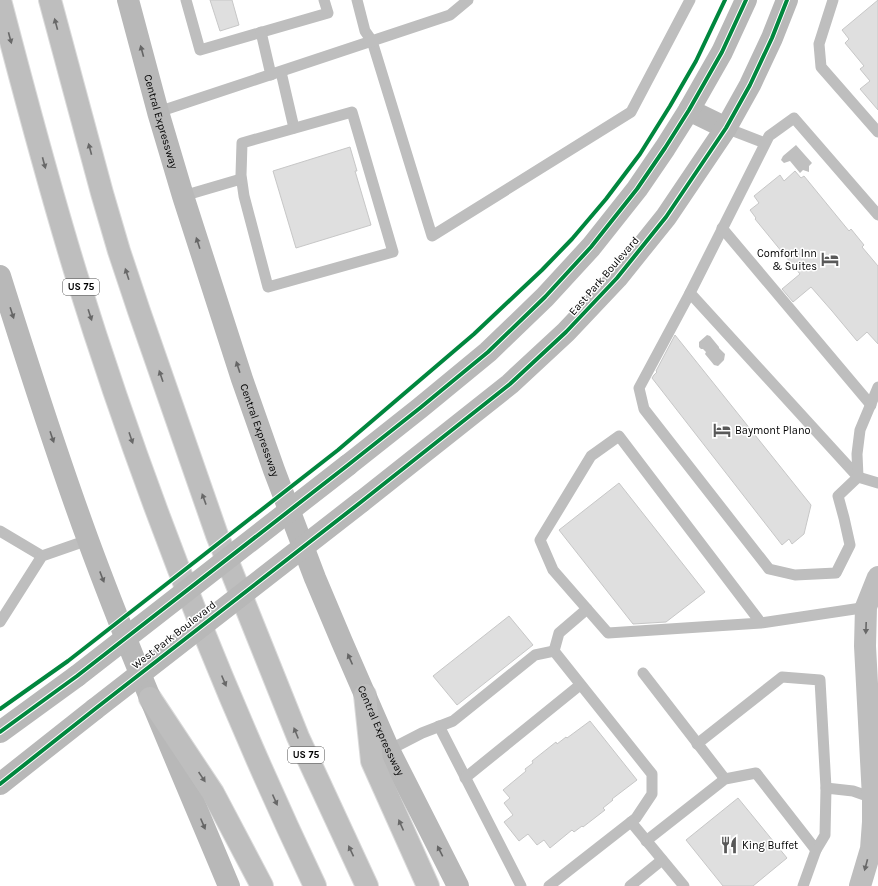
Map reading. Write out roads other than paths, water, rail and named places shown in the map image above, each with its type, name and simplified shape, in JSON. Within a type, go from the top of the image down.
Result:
[{"type":"main road","name":"US 75","points":[[0,0],[58,212],[97,337],[137,454],[211,652],[270,790],[314,886]]},
{"type":"main road","name":"US 75","points":[[50,0],[119,251],[138,311],[212,521],[298,737],[367,886]]},
{"type":"main road","name":"Central Expressway","points":[[128,0],[182,196],[242,379],[274,470],[315,578],[365,695],[390,750],[458,886]]},
{"type":"main road","points":[[0,732],[76,676],[420,408],[488,352],[545,297],[591,247],[637,189],[665,148],[689,110],[722,52],[746,0]]},
{"type":"main road","name":"East Park Boulevard","points":[[361,502],[510,384],[566,332],[617,278],[666,217],[726,128],[750,85],[772,38],[787,0]]},
{"type":"main road","points":[[689,110],[726,128]]},
{"type":"main road","points":[[0,276],[42,407],[88,540],[150,698],[229,886]]},
{"type":"main road","name":"West Park Boulevard","points":[[0,784],[95,708],[361,502]]},
{"type":"main road","points":[[860,886],[871,849],[873,822],[874,798],[865,646],[878,578]]},
{"type":"main road","points":[[365,695],[372,761],[428,886]]},
{"type":"main road","points":[[150,698],[213,793],[262,886]]},
{"type":"lane","points":[[186,0],[200,50],[328,13],[324,0]]},
{"type":"lane","points":[[357,0],[366,31],[372,41],[432,236],[631,112],[690,0]]},
{"type":"lane","points":[[158,112],[450,15],[468,0]]},
{"type":"lane","points":[[833,0],[819,44],[821,67],[878,132]]},
{"type":"lane","points":[[262,32],[294,128]]},
{"type":"lane","points":[[352,112],[393,252],[268,287],[244,196],[241,179],[242,143],[294,128],[352,112]]},
{"type":"lane","points":[[878,215],[794,118],[769,136],[690,293],[639,388],[644,409],[769,569],[795,575],[836,573],[850,545],[838,496],[858,476],[857,454],[860,430],[878,387]]},
{"type":"lane","points":[[726,128],[765,143]]},
{"type":"lane","points":[[182,196],[241,179]]},
{"type":"lane","points":[[722,228],[871,405]]},
{"type":"lane","points":[[690,293],[858,476],[878,483]]},
{"type":"lane","points":[[761,623],[619,436],[591,456],[540,540],[553,570],[608,633],[761,623],[872,607]]},
{"type":"lane","points":[[0,531],[42,556]]},
{"type":"lane","points":[[0,622],[42,556],[88,540]]},
{"type":"lane","points":[[554,651],[559,633],[587,609]]},
{"type":"lane","points":[[549,886],[636,818],[652,794],[652,774],[554,651]]},
{"type":"lane","points":[[390,750],[422,733],[453,721],[535,655],[554,651]]},
{"type":"lane","points":[[643,674],[725,779]]},
{"type":"lane","points":[[697,744],[782,677],[820,680],[826,788],[825,835],[816,850],[803,886]]},
{"type":"lane","points":[[465,778],[580,684]]},
{"type":"lane","points":[[438,726],[521,886]]},
{"type":"lane","points":[[646,841],[725,779],[756,773],[816,850]]},
{"type":"lane","points":[[826,788],[853,791],[874,798]]},
{"type":"lane","points":[[631,822],[684,886]]},
{"type":"lane","points":[[630,886],[662,860]]},
{"type":"place","name":"Comfort Inn & Suites","points":[[830,259]]},
{"type":"place","name":"Baymont Plano","points":[[722,430]]},
{"type":"place","name":"King Buffet","points":[[729,845]]}]
